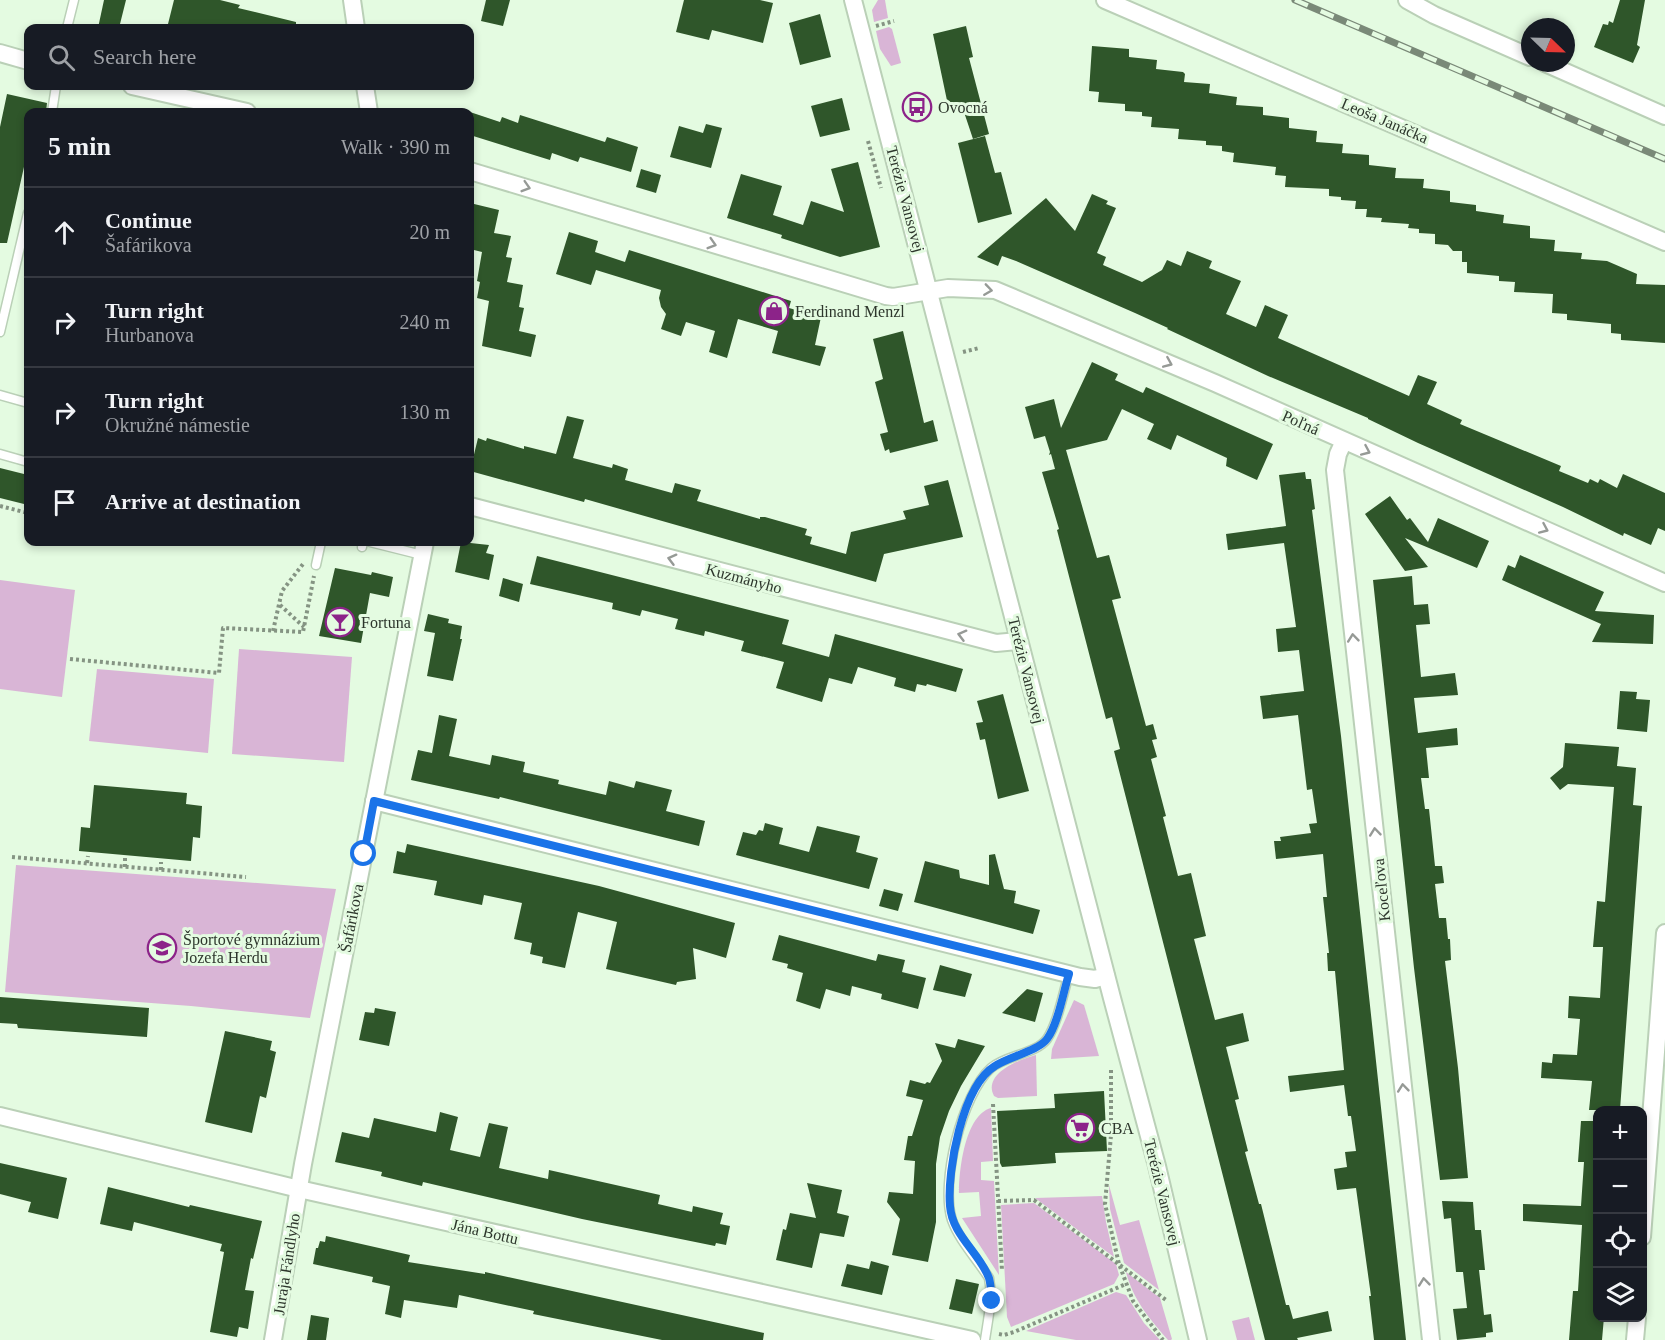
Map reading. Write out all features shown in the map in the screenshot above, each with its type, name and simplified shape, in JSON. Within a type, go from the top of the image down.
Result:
[{"type":"street","points":[[352,0],[355,24]]},
{"type":"street","name":"Terézie Vansovej","points":[[853,0],[1157,1166],[1198,1340]]},
{"type":"street","name":"Leoša Janáčka","points":[[1105,0],[1665,242]]},
{"type":"street","points":[[1407,0],[1434,15],[1521,53]]},
{"type":"street","points":[[0,53],[24,60]]},
{"type":"street","points":[[1565,72],[1665,116]]},
{"type":"street","points":[[150,90],[229,108]]},
{"type":"street","points":[[365,90],[368,108]]},
{"type":"street","points":[[474,172],[886,296],[930,291]]},
{"type":"street","name":"Poľná","points":[[930,291],[964,288],[994,290],[1215,383],[1665,583]]},
{"type":"street","name":"Koceľova","points":[[1344,441],[1338,454],[1335,470],[1431,1340]]},
{"type":"street","name":"Kuzmányho","points":[[474,507],[996,643],[1019,640]]},
{"type":"street","name":"Šafárikova","points":[[298,1189],[424,548]]},
{"type":"street","points":[[374,801],[1069,974],[1095,979],[1106,976]]},
{"type":"street","points":[[1644,1214],[1665,933]]},
{"type":"street","name":"Jána Bottu","points":[[0,1116],[298,1189],[972,1340]]},
{"type":"street","name":"Juraja Fándlyho","points":[[273,1340],[298,1189]]},
{"type":"street","points":[[1635,1340],[1636,1322]]},
{"type":"lane","points":[[68,24],[74,0]]},
{"type":"lane","points":[[53,108],[55,90]]},
{"type":"lane","points":[[0,332],[24,230]]},
{"type":"lane","points":[[0,396],[24,402]]},
{"type":"lane","points":[[0,454],[24,461]]},
{"type":"lane","points":[[316,565],[320,546]]},
{"type":"lane","points":[[400,546],[424,548]]},
{"type":"lane","points":[[985,1340],[992,1301],[991,1288],[989,1278],[952,1219],[950,1185],[952,1156],[961,1122],[979,1083],[991,1068],[1008,1058],[1042,1045],[1048,1038],[1054,1026],[1069,974]]},
{"type":"path","points":[[876,26],[894,21]]},
{"type":"path","points":[[959,352],[979,348]]},
{"type":"path","points":[[0,506],[24,512]]},
{"type":"path","points":[[70,659],[219,673],[223,628],[273,631],[303,632],[316,565],[304,562],[282,591],[273,631]]},
{"type":"path","points":[[279,604],[304,627]]},
{"type":"path","points":[[124,867],[125,855]]},
{"type":"path","points":[[87,863],[88,856]]},
{"type":"path","points":[[12,857],[246,877]]},
{"type":"path","points":[[161,862],[161,870]]},
{"type":"path","points":[[1112,1092],[1106,1204],[1119,1264],[1133,1301],[1163,1340]]},
{"type":"path","points":[[993,1104],[1002,1282]]},
{"type":"path","points":[[998,1201],[1034,1200],[1166,1300]]},
{"type":"path","points":[[1004,1335],[1126,1284]]},
{"type":"shaded area","points":[[878,0],[885,0],[888,18],[874,22],[872,10]]},
{"type":"shaded area","points":[[889,27],[892,29],[901,63],[891,66],[880,49],[876,31]]},
{"type":"shaded area","points":[[0,580],[75,590],[62,697],[0,689]]},
{"type":"shaded area","points":[[239,649],[352,657],[344,762],[232,754]]},
{"type":"shaded area","points":[[97,669],[214,679],[208,753],[89,741]]},
{"type":"shaded area","points":[[16,865],[336,889],[310,1018],[191,1006],[5,992]]},
{"type":"shaded area","points":[[1074,1000],[1084,1005],[1099,1056],[1051,1059],[1052,1049]]},
{"type":"shaded area","points":[[1036,1055],[1037,1096],[998,1098],[994,1096],[993,1080],[998,1074],[1021,1060]]},
{"type":"shaded area","points":[[991,1108],[993,1161],[981,1162],[981,1180],[994,1181],[999,1275],[962,1218],[981,1216],[979,1192],[959,1193],[962,1158],[969,1132],[982,1113]]},
{"type":"shaded area","points":[[1109,1185],[1120,1225],[1139,1220],[1159,1290],[1124,1263],[1110,1209]]},
{"type":"shaded area","points":[[1102,1196],[1114,1257],[1035,1198]]},
{"type":"shaded area","points":[[1034,1203],[1116,1264],[1119,1275],[1114,1284],[1011,1327],[1007,1317],[1001,1205]]},
{"type":"shaded area","points":[[1126,1272],[1160,1298],[1171,1340],[1168,1340],[1143,1309]]},
{"type":"shaded area","points":[[1116,1292],[1126,1295],[1144,1323],[1160,1340],[1076,1340],[1026,1331]]},
{"type":"shaded area","points":[[1249,1317],[1255,1340],[1237,1340],[1232,1321]]},
{"type":"building","points":[[104,0],[126,0],[120,24],[99,24]]},
{"type":"building","points":[[174,0],[220,0],[240,5],[238,8],[296,22],[296,24],[168,24]]},
{"type":"building","points":[[486,0],[510,0],[503,26],[481,21]]},
{"type":"building","points":[[684,0],[760,0],[773,3],[763,43],[712,30],[709,40],[676,32]]},
{"type":"building","points":[[1620,0],[1645,0],[1637,45],[1640,47],[1633,63],[1594,47],[1603,24],[1608,25],[1609,21],[1613,23]]},
{"type":"building","points":[[820,14],[831,57],[800,65],[789,23]]},
{"type":"building","points":[[966,26],[973,57],[969,58],[989,134],[973,139],[962,106],[949,110],[933,34]]},
{"type":"building","points":[[1092,46],[1129,49],[1129,57],[1157,60],[1156,69],[1183,72],[1184,82],[1210,84],[1209,93],[1237,97],[1236,105],[1263,107],[1263,115],[1289,118],[1289,128],[1317,131],[1316,142],[1343,144],[1342,153],[1369,155],[1369,165],[1396,168],[1395,178],[1424,179],[1423,188],[1450,191],[1450,202],[1476,205],[1476,211],[1504,215],[1503,223],[1530,226],[1530,238],[1555,240],[1554,251],[1582,253],[1581,259],[1607,261],[1637,274],[1636,284],[1665,285],[1665,343],[1621,340],[1621,334],[1611,333],[1611,324],[1567,320],[1567,314],[1552,313],[1553,294],[1514,292],[1515,282],[1499,281],[1499,276],[1467,273],[1467,262],[1462,262],[1462,251],[1453,251],[1448,245],[1435,244],[1435,234],[1419,233],[1419,229],[1408,228],[1409,224],[1381,222],[1382,218],[1366,217],[1367,209],[1355,209],[1356,201],[1329,196],[1329,189],[1285,187],[1286,176],[1275,175],[1276,167],[1233,162],[1234,153],[1222,151],[1222,146],[1206,145],[1206,141],[1178,139],[1179,129],[1151,127],[1152,117],[1142,116],[1142,112],[1125,111],[1125,104],[1098,102],[1099,92],[1089,91]]},
{"type":"building","points":[[7,94],[47,103],[46,108],[24,108],[24,167],[7,243],[0,243],[0,127]]},
{"type":"building","points":[[842,98],[850,130],[820,137],[811,106]]},
{"type":"building","points":[[474,113],[500,122],[502,117],[518,123],[520,115],[605,142],[607,137],[638,147],[631,172],[580,157],[578,162],[552,153],[550,160],[474,136]]},
{"type":"building","points":[[706,124],[722,128],[711,168],[670,157],[679,126],[703,133]]},
{"type":"building","points":[[985,136],[995,173],[1001,172],[1012,214],[978,223],[958,143]]},
{"type":"building","points":[[858,162],[880,247],[840,257],[781,238],[782,235],[727,218],[741,174],[782,186],[773,215],[803,225],[811,201],[844,212],[831,169]]},
{"type":"building","points":[[641,169],[661,175],[656,193],[636,187]]},
{"type":"building","points":[[1092,194],[1108,201],[1106,204],[1116,208],[1097,253],[1106,257],[1103,265],[1142,282],[1162,270],[1167,260],[1181,266],[1187,251],[1212,261],[1209,268],[1241,281],[1226,314],[1256,327],[1265,305],[1288,315],[1278,338],[1409,396],[1418,375],[1437,382],[1427,404],[1462,420],[1460,424],[1561,466],[1559,471],[1588,483],[1590,479],[1598,483],[1600,479],[1617,488],[1623,474],[1665,493],[1665,531],[1658,528],[1651,545],[1624,533],[1623,536],[1368,418],[1268,376],[1168,328],[1016,261],[1002,256],[998,266],[977,257],[1046,198],[1075,231]]},
{"type":"building","points":[[474,204],[499,210],[494,233],[511,236],[506,257],[512,258],[507,282],[523,285],[519,307],[524,308],[519,331],[536,335],[531,357],[482,346],[489,301],[477,298],[480,282],[477,281],[482,252],[474,250]]},
{"type":"building","points":[[569,232],[598,241],[595,252],[625,262],[629,250],[791,301],[789,308],[821,317],[815,345],[826,347],[820,366],[772,353],[778,331],[738,319],[727,358],[709,352],[715,331],[686,322],[681,336],[661,329],[666,314],[659,298],[661,290],[596,270],[591,285],[556,274]]},
{"type":"building","points":[[903,331],[924,423],[933,420],[938,441],[890,453],[889,449],[885,451],[880,434],[888,432],[875,382],[883,379],[873,339]]},
{"type":"building","points":[[1092,362],[1118,374],[1115,380],[1143,393],[1146,387],[1273,444],[1257,480],[1226,466],[1227,458],[1177,435],[1171,450],[1147,439],[1154,424],[1122,409],[1107,440],[1066,450],[1097,558],[1109,555],[1121,598],[1112,600],[1146,726],[1153,724],[1157,739],[1152,740],[1157,757],[1151,759],[1166,816],[1163,817],[1178,876],[1191,873],[1206,936],[1194,939],[1215,1020],[1243,1013],[1249,1041],[1226,1047],[1239,1099],[1235,1100],[1248,1151],[1245,1152],[1259,1204],[1261,1204],[1286,1305],[1289,1305],[1293,1319],[1328,1311],[1332,1331],[1297,1338],[1298,1340],[1265,1340],[1114,751],[1120,749],[1112,717],[1106,719],[1057,530],[1059,529],[1042,472],[1055,469],[1045,436],[1034,439],[1025,407],[1054,399],[1061,428]]},
{"type":"building","points":[[567,416],[584,420],[573,458],[612,468],[613,464],[628,469],[625,480],[672,493],[675,483],[701,490],[697,501],[760,519],[760,517],[765,517],[807,529],[805,535],[812,537],[810,544],[846,554],[851,532],[906,519],[903,511],[929,505],[924,486],[948,480],[963,537],[884,554],[876,582],[585,499],[584,502],[474,472],[474,454],[478,438],[486,441],[487,438],[524,449],[524,446],[556,454]]},
{"type":"building","points":[[0,468],[24,474],[24,504],[0,498]]},
{"type":"building","points":[[1305,472],[1306,479],[1311,479],[1315,509],[1312,510],[1341,736],[1406,1340],[1374,1340],[1369,1296],[1371,1296],[1356,1188],[1337,1190],[1334,1169],[1347,1167],[1345,1152],[1356,1151],[1344,1085],[1290,1092],[1288,1076],[1344,1070],[1335,971],[1328,971],[1327,953],[1329,953],[1323,897],[1327,897],[1323,854],[1276,859],[1274,841],[1281,841],[1280,837],[1311,833],[1309,824],[1317,823],[1312,789],[1307,790],[1298,715],[1263,719],[1260,696],[1304,691],[1299,650],[1278,652],[1276,629],[1296,627],[1284,543],[1228,550],[1226,534],[1286,526],[1279,475]]},
{"type":"building","points":[[1390,496],[1407,520],[1410,518],[1428,542],[1438,518],[1489,541],[1477,568],[1405,538],[1428,567],[1405,571],[1365,514]]},
{"type":"building","points":[[474,543],[489,545],[486,553],[494,555],[489,580],[455,572],[460,546],[474,546]]},
{"type":"building","points":[[1520,555],[1604,592],[1595,611],[1654,615],[1653,644],[1592,642],[1601,624],[1502,580],[1508,565],[1515,568]]},
{"type":"building","points":[[537,556],[789,620],[782,644],[829,657],[835,634],[963,669],[956,692],[927,684],[926,686],[917,684],[915,692],[894,686],[896,678],[858,667],[852,684],[829,678],[822,702],[776,688],[784,662],[741,651],[744,641],[705,631],[704,636],[675,629],[678,619],[642,610],[640,616],[612,609],[613,603],[530,584]]},
{"type":"building","points":[[335,568],[393,577],[389,597],[370,593],[361,643],[319,636]]},
{"type":"building","points":[[1412,576],[1414,605],[1428,604],[1430,624],[1416,625],[1421,677],[1455,673],[1458,695],[1414,698],[1418,733],[1457,728],[1458,745],[1426,748],[1429,778],[1421,778],[1425,809],[1429,809],[1435,866],[1442,866],[1444,883],[1435,884],[1439,918],[1446,918],[1448,939],[1450,939],[1451,960],[1445,961],[1468,1178],[1440,1180],[1414,968],[1373,580]]},
{"type":"building","points":[[503,578],[523,584],[519,602],[499,596]]},
{"type":"building","points":[[428,614],[449,619],[448,623],[462,626],[460,639],[462,639],[453,681],[427,676],[435,633],[424,631]]},
{"type":"building","points":[[1620,691],[1637,692],[1636,699],[1650,700],[1647,732],[1617,729]]},
{"type":"building","points":[[1003,694],[1029,791],[998,799],[985,739],[980,740],[976,723],[983,722],[977,701]]},
{"type":"building","points":[[439,715],[457,719],[449,756],[490,765],[492,755],[525,762],[523,772],[559,780],[558,784],[606,795],[609,781],[634,788],[636,781],[672,790],[666,811],[705,821],[699,846],[500,797],[499,799],[411,780],[418,750],[432,753]]},
{"type":"building","points":[[1565,743],[1619,747],[1617,766],[1636,768],[1633,805],[1642,806],[1620,1106],[1593,1106],[1593,1110],[1589,1110],[1592,1081],[1541,1078],[1542,1062],[1552,1063],[1553,1054],[1577,1055],[1580,1019],[1568,1018],[1569,996],[1600,998],[1603,947],[1593,947],[1597,901],[1605,902],[1614,787],[1568,784],[1560,790],[1550,778],[1563,767]]},
{"type":"building","points":[[94,785],[187,793],[186,804],[202,806],[200,838],[193,837],[191,861],[79,851],[81,827],[90,828]]},
{"type":"building","points":[[765,823],[783,828],[779,844],[809,852],[817,826],[860,836],[856,852],[878,858],[869,889],[736,855],[743,832],[756,835],[759,830],[763,831]]},
{"type":"building","points":[[407,844],[599,886],[735,923],[726,958],[693,948],[696,979],[677,982],[676,985],[606,969],[617,922],[578,912],[565,968],[542,963],[543,957],[530,954],[532,943],[514,939],[522,903],[484,895],[482,905],[434,895],[437,881],[393,873],[397,851],[405,853]]},
{"type":"building","points":[[995,854],[1004,889],[1016,891],[1014,903],[1040,910],[1033,934],[914,902],[925,861],[959,870],[960,878],[989,885],[989,855]]},
{"type":"building","points":[[884,889],[903,894],[898,911],[879,906]]},
{"type":"building","points":[[779,935],[876,961],[878,954],[905,960],[902,972],[926,978],[918,1009],[881,999],[882,994],[852,986],[850,996],[826,989],[820,1009],[796,1001],[803,973],[787,968],[788,964],[772,960]]},
{"type":"building","points":[[940,965],[972,974],[965,997],[933,990]]},
{"type":"building","points":[[1027,989],[1043,993],[1035,1022],[1002,1013]]},
{"type":"building","points":[[0,997],[149,1008],[147,1037],[18,1028],[17,1024],[0,1023]]},
{"type":"building","points":[[375,1008],[396,1012],[389,1046],[359,1040],[365,1012],[374,1013]]},
{"type":"building","points":[[225,1031],[272,1041],[270,1050],[276,1052],[266,1098],[260,1096],[252,1133],[205,1122]]},
{"type":"building","points":[[958,1039],[985,1046],[961,1086],[940,1137],[936,1164],[936,1222],[928,1262],[892,1255],[900,1219],[887,1202],[889,1192],[913,1194],[915,1161],[904,1160],[908,1136],[912,1136],[923,1100],[906,1096],[910,1080],[930,1083],[942,1061],[935,1043],[955,1048]]},
{"type":"building","points":[[1104,1091],[1107,1151],[1055,1153],[1056,1163],[1002,1167],[997,1111],[1055,1108],[1054,1094]]},
{"type":"building","points":[[440,1112],[458,1117],[450,1150],[480,1157],[489,1123],[508,1127],[499,1168],[548,1179],[549,1170],[660,1195],[658,1204],[692,1212],[693,1206],[723,1213],[720,1224],[730,1226],[726,1245],[716,1243],[715,1246],[582,1219],[423,1182],[422,1186],[381,1176],[382,1172],[335,1162],[342,1132],[369,1138],[374,1118],[436,1132]]},
{"type":"building","points":[[1581,1121],[1593,1121],[1593,1322],[1604,1322],[1602,1340],[1569,1340],[1573,1291],[1578,1291],[1582,1225],[1523,1221],[1523,1204],[1581,1206],[1584,1162],[1578,1162]]},
{"type":"building","points":[[0,1163],[67,1178],[58,1219],[28,1212],[31,1202],[0,1194]]},
{"type":"building","points":[[807,1183],[842,1190],[837,1213],[849,1216],[844,1237],[820,1233],[812,1268],[776,1260],[783,1229],[786,1230],[790,1213],[816,1218]]},
{"type":"building","points":[[108,1187],[189,1207],[190,1205],[262,1221],[253,1259],[251,1258],[245,1290],[254,1291],[248,1329],[239,1327],[237,1337],[210,1332],[224,1252],[220,1251],[222,1244],[134,1222],[132,1231],[100,1224]]},
{"type":"building","points":[[1442,1201],[1473,1202],[1475,1230],[1481,1230],[1485,1270],[1479,1270],[1484,1315],[1491,1314],[1493,1332],[1486,1333],[1486,1337],[1457,1340],[1453,1309],[1467,1308],[1463,1272],[1456,1272],[1451,1218],[1444,1219]]},
{"type":"building","points":[[326,1236],[410,1255],[408,1262],[485,1274],[485,1272],[764,1333],[763,1340],[662,1340],[533,1314],[534,1311],[459,1295],[457,1308],[404,1300],[401,1318],[385,1314],[390,1286],[372,1282],[373,1277],[313,1264],[316,1248],[320,1241],[325,1242]]},
{"type":"building","points":[[871,1261],[889,1266],[882,1295],[841,1286],[847,1264],[869,1269]]},
{"type":"building","points":[[956,1279],[979,1284],[972,1314],[949,1309]]},
{"type":"building","points":[[311,1315],[329,1318],[326,1340],[307,1340]]},
{"type":"railway","points":[[1295,0],[1665,159]]},
{"type":"place","name":"Ovocná","points":[[917,107]]},
{"type":"place","name":"Ferdinand Menzl","points":[[774,311]]},
{"type":"place","name":"Fortuna","points":[[340,622]]},
{"type":"place","name":"Športové gymnázium Jozefa Herdu","points":[[162,948]]},
{"type":"place","name":"CBA","points":[[1080,1128]]},
{"type":"route","points":[[364,854],[374,801],[1069,974],[1054,1026],[1048,1038],[1042,1045],[1008,1058],[991,1068],[979,1083],[961,1122],[952,1156],[950,1175],[952,1219],[989,1278],[992,1301]]}]
